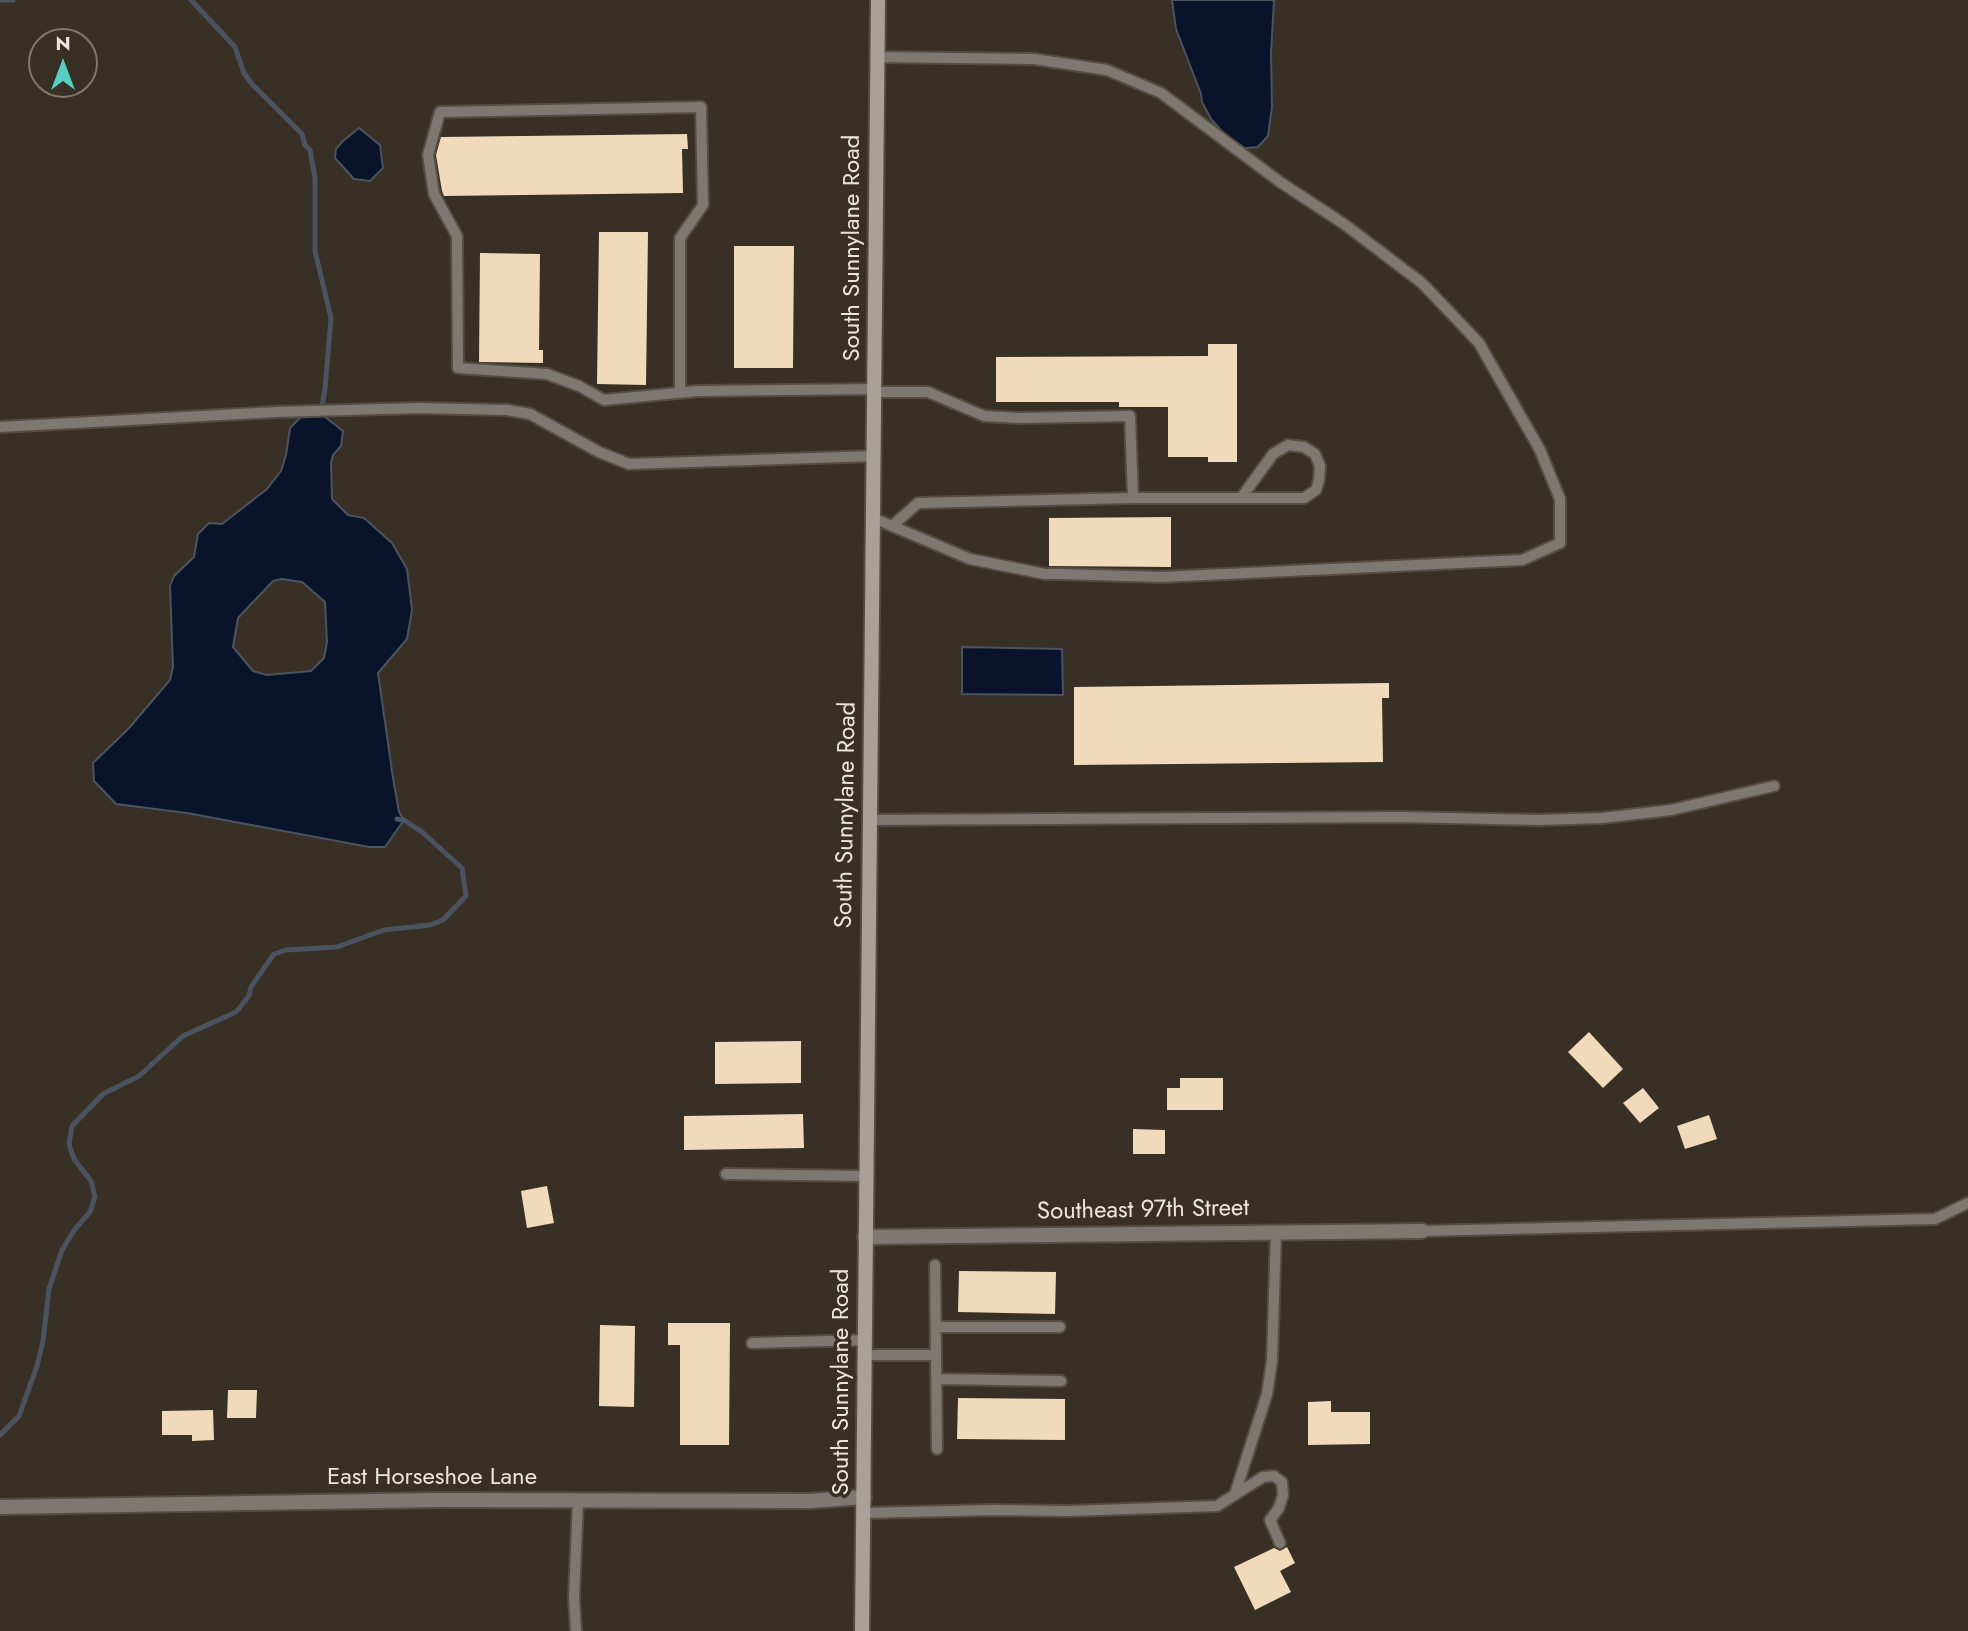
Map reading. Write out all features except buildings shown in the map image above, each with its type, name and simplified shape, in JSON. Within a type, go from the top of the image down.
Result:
[{"type":"street","name":"South Sunnylane Road","points":[[862,1631],[878,0]]},
{"type":"street","name":"Southeast 97th Street","points":[[865,1237],[1422,1231]]},
{"type":"street","name":"East Horseshoe Lane","points":[[0,1507],[810,1500],[864,1497]]},
{"type":"lane","points":[[873,518],[970,559],[1045,574],[1175,577],[1522,560],[1560,543],[1560,499],[1540,450],[1479,344],[1422,283],[1161,93],[1107,71],[1034,59],[877,57]]},
{"type":"lane","points":[[680,393],[680,238],[703,205],[701,107],[440,113],[428,155],[434,194],[457,236],[458,368],[547,374],[579,386],[604,400],[680,393],[875,391],[928,393],[984,416],[1130,416],[1133,498]]},
{"type":"lane","points":[[0,427],[276,412],[419,408],[507,410],[530,414],[598,452],[629,464],[874,456]]},
{"type":"lane","points":[[892,526],[918,503],[1133,498],[1241,498],[1304,498],[1316,490],[1319,480],[1320,466],[1315,454],[1304,447],[1288,445],[1273,454],[1241,498]]},
{"type":"lane","points":[[870,820],[1602,818],[1671,810],[1774,786]]},
{"type":"lane","points":[[726,1174],[866,1176]]},
{"type":"lane","points":[[1422,1231],[1935,1219],[1968,1203]]},
{"type":"lane","points":[[1235,1494],[1267,1394],[1272,1361],[1276,1232]]},
{"type":"lane","points":[[935,1265],[937,1449]]},
{"type":"lane","points":[[936,1327],[1060,1327]]},
{"type":"lane","points":[[752,1343],[865,1348],[936,1355]]},
{"type":"lane","points":[[937,1379],[1061,1381]]},
{"type":"lane","points":[[864,1513],[1217,1506],[1263,1477],[1274,1476],[1282,1482],[1283,1495],[1279,1508],[1270,1520],[1280,1543]]},
{"type":"lane","points":[[576,1631],[574,1598],[578,1500]]},
{"type":"water","points":[[1172,0],[1274,0],[1272,107],[1268,136],[1258,147],[1237,149],[1211,119],[1202,102],[1176,29]]},
{"type":"water","points":[[359,128],[380,145],[383,168],[370,181],[354,179],[335,158],[336,149]]},
{"type":"water","points":[[320,413],[343,431],[341,446],[333,455],[331,463],[332,499],[348,515],[364,518],[392,543],[407,569],[412,610],[407,639],[378,673],[399,812],[404,820],[385,847],[369,847],[187,813],[116,804],[94,781],[93,763],[129,728],[170,680],[173,667],[170,586],[174,576],[194,557],[198,534],[209,523],[222,524],[267,489],[281,471],[290,428],[301,417],[315,417]],"holes":[[[282,579],[302,582],[325,602],[327,642],[324,658],[311,671],[267,675],[253,671],[233,647],[238,618],[273,581]]]},
{"type":"water","points":[[962,647],[1062,649],[1063,695],[962,694]]},
{"type":"waterway","points":[[0,0],[13,0]]},
{"type":"waterway","points":[[191,0],[235,47],[244,73],[252,84],[302,134],[305,145],[310,150],[315,178],[315,251],[331,318],[321,411]]},
{"type":"waterway","points":[[0,1435],[19,1416],[37,1366],[49,1289],[62,1250],[90,1212],[95,1197],[91,1181],[74,1159],[69,1144],[72,1126],[103,1094],[139,1076],[183,1036],[236,1012],[249,996],[251,987],[274,954],[286,950],[337,947],[384,930],[430,925],[443,920],[466,896],[462,868],[422,832],[404,820],[397,819]]}]
